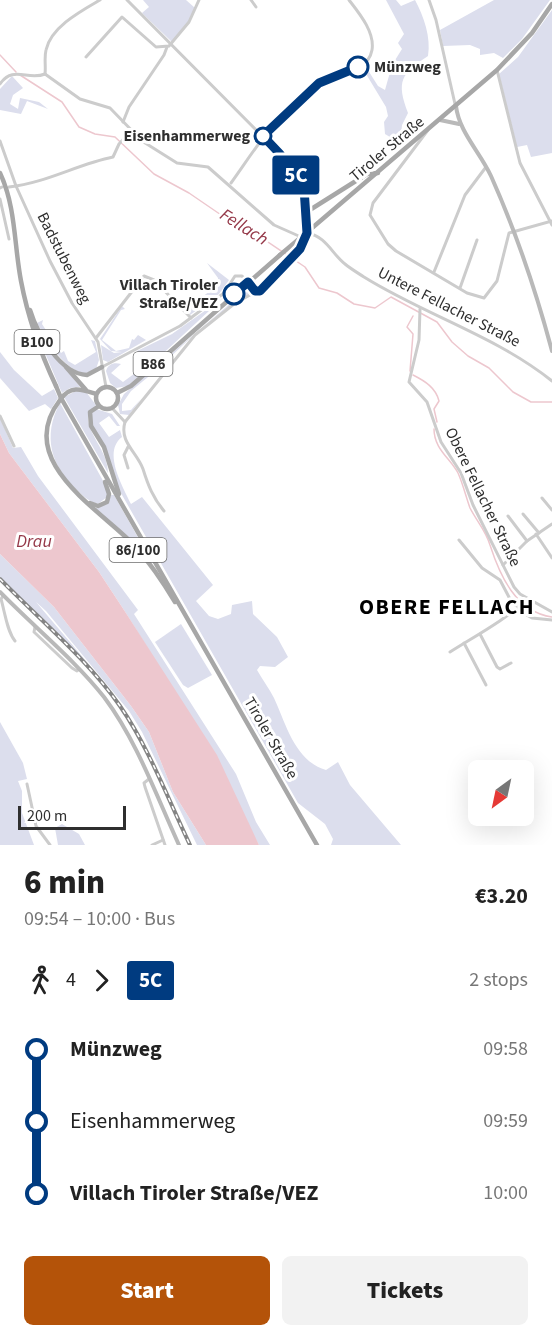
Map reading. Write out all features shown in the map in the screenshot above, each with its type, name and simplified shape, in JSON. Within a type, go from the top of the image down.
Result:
[{"type":"main road","name":"Tiroler Straße","points":[[117,393],[131,386],[248,282],[497,70],[532,33],[552,4]]},
{"type":"main road","points":[[456,106],[460,124],[486,166],[513,232],[538,296],[552,351]]},
{"type":"main road","points":[[440,120],[460,124]]},
{"type":"main road","name":"B100","points":[[0,173],[12,211],[24,296],[37,342],[69,412],[185,612]]},
{"type":"main road","points":[[305,213],[367,174],[378,173]]},
{"type":"main road","points":[[24,296],[42,336],[86,390],[96,394]]},
{"type":"main road","points":[[65,366],[87,375],[102,367]]},
{"type":"main road","points":[[96,394],[106,387],[117,393],[118,401],[112,408],[99,406],[90,412],[89,421],[104,447],[125,510]]},
{"type":"main road","name":"86/100","points":[[86,390],[71,390],[62,397],[51,416],[47,435],[54,466],[80,496],[134,546],[159,576],[180,609],[185,612]]},
{"type":"main road","points":[[96,394],[99,406]]},
{"type":"main road","points":[[80,496],[94,505],[107,502],[108,487],[99,466]]},
{"type":"main road","points":[[2,594],[79,669],[120,722],[179,845]]},
{"type":"main road","name":"Tiroler Straße","points":[[185,612],[317,845]]},
{"type":"main road","points":[[282,798],[290,796]]},
{"type":"main road","points":[[305,824],[312,825]]},
{"type":"street","points":[[45,74],[45,51],[54,35],[71,19],[100,0]]},
{"type":"street","points":[[127,0],[280,154],[304,188],[305,213],[309,230],[300,249],[257,291],[234,304],[195,335],[125,422],[124,435],[129,447],[143,468],[150,491],[164,511]]},
{"type":"street","points":[[86,57],[122,17],[156,46],[166,47],[189,22],[199,0]]},
{"type":"street","points":[[252,0],[256,7]]},
{"type":"street","points":[[230,183],[263,136],[319,83],[363,65],[369,57],[371,37],[349,0]]},
{"type":"street","points":[[429,0],[436,20],[456,106]]},
{"type":"street","points":[[123,122],[129,106],[164,55],[166,47]]},
{"type":"street","points":[[429,129],[374,201],[370,215],[392,248],[475,297],[488,295],[497,281],[508,235],[552,222],[520,163],[497,70]]},
{"type":"street","points":[[0,84],[7,76],[14,74],[39,76],[45,74]]},
{"type":"street","points":[[45,74],[80,99],[110,108],[130,132],[177,163],[208,167],[230,183],[274,225],[305,239]]},
{"type":"street","points":[[9,187],[46,180],[88,163],[113,157],[120,142],[130,132]]},
{"type":"street","name":"Badstubenweg","points":[[0,141],[16,186],[72,303],[96,338],[106,387]]},
{"type":"street","points":[[434,272],[465,195],[486,166]]},
{"type":"street","points":[[0,199],[9,239]]},
{"type":"street","name":"Untere Fellacher Straße","points":[[309,230],[354,270],[420,312],[525,359],[552,381]]},
{"type":"street","points":[[460,288],[477,240]]},
{"type":"street","name":"Badstubenweg","points":[[96,338],[144,276],[154,280],[191,318]]},
{"type":"street","points":[[102,367],[165,336],[224,293],[235,276],[242,276],[257,291]]},
{"type":"street","name":"Obere Fellacher Straße","points":[[420,312],[419,340],[410,382],[428,402],[441,442],[461,472],[472,504],[517,591],[552,612]]},
{"type":"street","points":[[112,408],[125,422]]},
{"type":"street","points":[[0,416],[14,446]]},
{"type":"street","points":[[128,468],[124,454],[129,447]]},
{"type":"street","points":[[542,498],[552,510]]},
{"type":"street","points":[[523,514],[552,558]]},
{"type":"street","points":[[508,516],[527,541]]},
{"type":"street","points":[[503,565],[527,541],[552,524]]},
{"type":"street","points":[[459,540],[482,568],[500,580],[511,601],[521,605],[532,618],[552,620]]},
{"type":"street","points":[[2,594],[1,599],[9,620],[8,632],[15,641]]},
{"type":"street","points":[[450,652],[503,621],[514,608],[528,599]]},
{"type":"street","points":[[480,634],[497,667],[500,669],[511,663]]},
{"type":"street","points":[[464,643],[486,686]]},
{"type":"street","points":[[149,779],[144,783],[165,845]]},
{"type":"street","points":[[27,784],[36,826],[50,845]]},
{"type":"street","points":[[152,845],[163,840]]},
{"type":"shaded area","points":[[143,0],[186,0],[195,8],[188,22],[172,42],[142,13],[149,7]]},
{"type":"shaded area","points":[[386,0],[396,0],[401,6],[415,0],[428,34],[428,56],[412,68],[403,79],[402,93],[408,113],[402,125],[401,135],[390,137],[385,134],[384,122],[388,116],[386,107],[363,69],[366,67],[378,86],[385,90],[392,65],[402,49],[398,43],[404,34]]},
{"type":"shaded area","points":[[494,0],[550,0],[522,39],[503,58],[494,53],[480,55],[480,49],[470,45],[443,46],[440,30]]},
{"type":"shaded area","points":[[552,10],[552,153],[531,157],[527,145],[517,147],[499,74],[518,57]]},
{"type":"shaded area","points":[[12,76],[23,88],[13,95],[10,104],[18,109],[20,98],[39,102],[48,109],[27,101],[21,114],[0,110],[0,89]]},
{"type":"shaded area","points":[[207,263],[229,280],[219,294],[190,315],[185,307],[190,306],[218,285],[218,278]]},
{"type":"shaded area","points":[[246,290],[250,291],[250,294],[215,318],[162,365],[164,368],[158,377],[161,369],[159,368],[131,391],[122,404],[122,411],[131,410],[141,399],[129,415],[120,414],[118,405],[124,394]]},
{"type":"shaded area","points":[[223,298],[128,386],[116,388],[110,383],[106,371],[110,365],[121,364],[111,373],[123,382],[142,368],[142,363],[137,361],[137,351],[172,334]]},
{"type":"shaded area","points":[[122,306],[125,309],[121,310],[102,340],[116,351],[129,348],[132,339],[134,340],[138,335],[146,340],[108,362],[103,360],[101,345],[114,353],[122,352],[111,351],[100,339]]},
{"type":"shaded area","points":[[43,320],[42,324],[61,353],[64,351],[68,361],[75,365],[96,352],[91,340],[95,341],[99,360],[96,369],[84,374],[62,360],[37,323]]},
{"type":"shaded area","points":[[34,327],[80,387],[70,388],[62,393]]},
{"type":"shaded area","points":[[0,352],[14,370],[42,396],[54,389],[58,398],[51,409],[45,404],[29,411],[0,378]]},
{"type":"shaded area","points":[[76,391],[86,392],[96,405],[88,415],[89,422],[105,457],[108,473],[64,397]]},
{"type":"shaded area","points":[[60,403],[107,488],[107,497],[98,504],[85,497],[69,482],[56,461],[52,450],[51,427]]},
{"type":"shaded area","points":[[96,409],[112,414],[120,426],[117,426],[109,416],[99,423],[109,437],[120,430],[122,437],[116,443],[114,460],[119,479],[131,504],[142,497],[213,585],[196,601],[209,616],[218,619],[231,614],[232,605],[252,601],[253,614],[277,637],[288,657],[275,667],[260,666],[257,670],[274,698],[299,750],[306,759],[326,770],[338,762],[350,785],[401,845],[331,845],[333,839],[325,824],[298,803],[118,488],[108,456],[91,425],[92,412]]},
{"type":"shaded area","points":[[0,418],[13,448],[21,447],[38,476],[138,610],[134,614],[236,774],[256,822],[270,845],[259,845],[177,695],[124,610],[99,572],[9,453],[0,434]]},
{"type":"shaded area","points":[[111,495],[114,495],[153,564],[95,508],[107,504]]},
{"type":"shaded area","points":[[0,554],[54,607],[131,706],[149,732],[173,792],[206,845],[197,845],[142,732],[129,711],[46,611],[36,602],[92,668],[0,577]]},
{"type":"shaded area","points":[[181,624],[212,675],[188,688],[183,685],[155,642]]},
{"type":"shaded area","points":[[0,722],[23,763],[27,779],[18,781],[22,791],[22,813],[34,845],[0,845]]},
{"type":"shaded area","points":[[62,824],[79,834],[85,845],[58,845],[55,828]]},
{"type":"water","name":"Drau","points":[[0,434],[9,453],[99,572],[217,755],[259,845],[206,845],[173,792],[149,732],[131,706],[54,607],[0,554]]},
{"type":"waterway","name":"Fellach","points":[[0,55],[16,72]]},
{"type":"waterway","name":"Fellach","points":[[20,75],[62,102],[79,127],[95,134],[115,137],[154,174],[189,193],[227,219],[250,230],[305,267],[319,288],[337,293],[354,304],[375,308],[391,297],[437,322],[452,342],[468,356],[489,368],[513,392],[531,402],[552,402]]},
{"type":"waterway","points":[[410,371],[413,334],[407,327],[413,316]]},
{"type":"waterway","points":[[413,375],[429,385],[438,396],[439,401],[434,409],[437,422]]},
{"type":"waterway","points":[[434,429],[437,442],[458,473],[470,508],[486,535],[499,569],[511,591],[529,608],[539,614],[552,617]]},
{"type":"railway","points":[[0,579],[78,656],[120,706],[149,756],[190,845]]},
{"type":"bus line","name":"5C","points":[[234,294],[248,282],[253,290],[260,291],[284,263],[300,249],[307,233],[304,188],[298,176],[263,136],[298,100],[319,83],[358,67]]},
{"type":"place","name":"Münzweg","points":[[358,67]]},
{"type":"place","name":"Eisenhammerweg","points":[[263,136]]},
{"type":"place","name":"Villach Tiroler Straße/VEZ","points":[[234,294]]},
{"type":"district","name":"OBERE FELLACH","points":[[447,607]]}]
